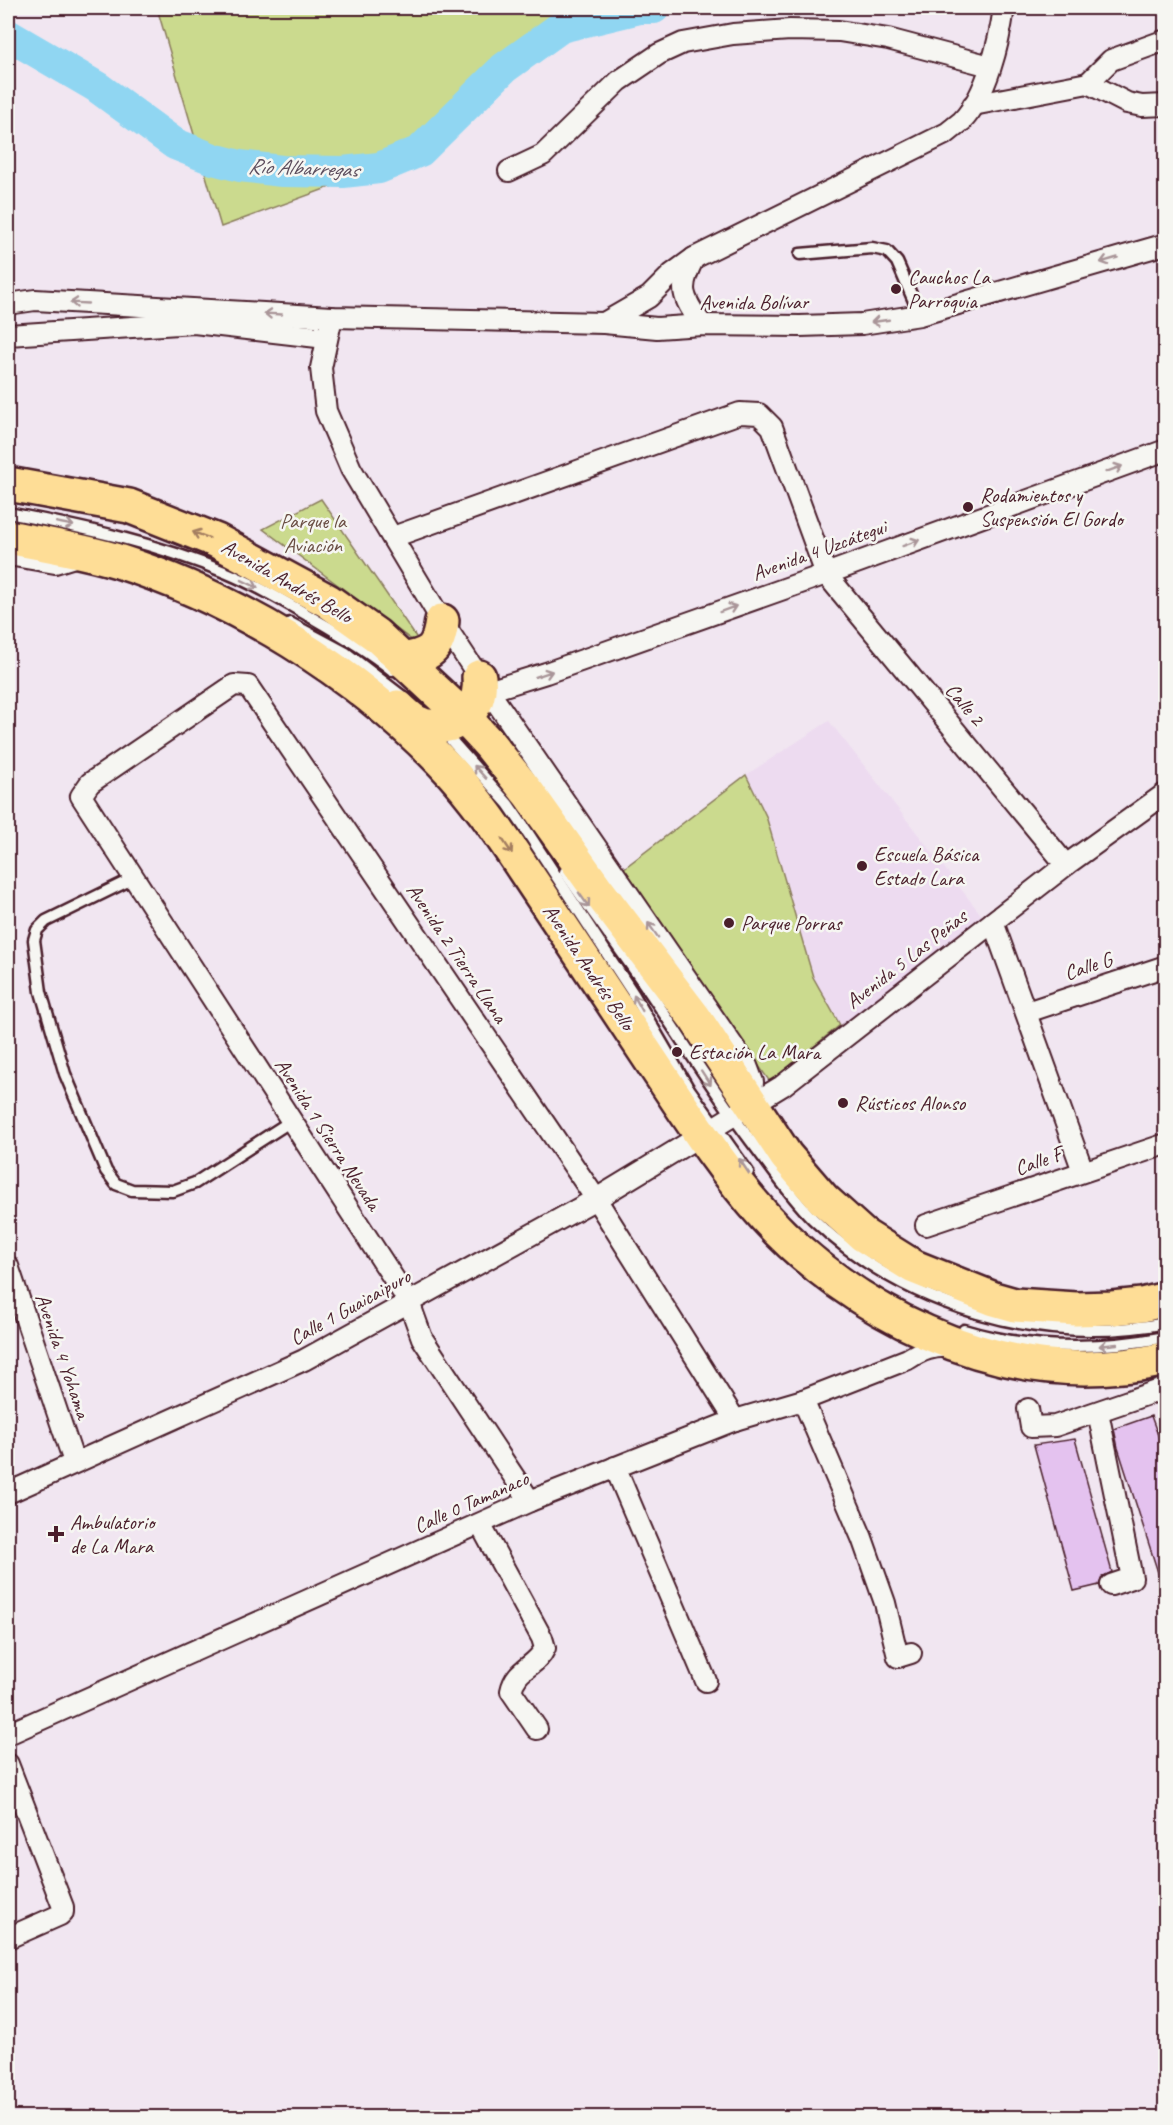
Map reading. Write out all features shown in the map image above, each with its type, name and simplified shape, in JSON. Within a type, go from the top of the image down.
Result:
[{"type":"highway","name":"Avenida Andrés Bello","points":[[8,484],[129,506],[217,541],[328,601],[376,635],[402,669],[450,707],[489,744],[560,835],[599,892],[695,1018],[725,1120],[762,1215],[814,1264],[860,1299],[892,1317],[959,1337],[1019,1360],[1077,1367],[1120,1366],[1166,1359]]},
{"type":"highway","name":"Avenida Andrés Bello","points":[[12,532],[76,544],[173,581],[277,625],[358,688],[450,707]]},
{"type":"highway","points":[[402,669],[430,652],[436,645],[440,638],[442,621]]},
{"type":"highway","name":"Avenida Andrés Bello","points":[[450,707],[494,826],[725,1120],[786,1156],[823,1199],[863,1235],[914,1267],[1015,1305],[1076,1309],[1142,1305],[1166,1299]]},
{"type":"street","points":[[604,323],[649,297],[672,274],[694,258],[947,133],[962,121],[973,105],[995,52],[1004,9]]},
{"type":"street","points":[[509,171],[543,154],[618,81],[660,54],[683,43],[790,30],[839,31],[888,39],[990,66]]},
{"type":"street","points":[[973,105],[1088,82],[1111,60],[1166,40]]},
{"type":"street","points":[[1088,82],[1126,103],[1142,106],[1166,105]]},
{"type":"street","name":"Avenida Bolívar","points":[[8,304],[35,300],[332,317],[604,323],[657,328],[702,325],[862,324],[920,315],[1166,244]]},
{"type":"street","points":[[694,258],[685,275],[683,286],[686,300],[702,325]]},
{"type":"street","points":[[332,317],[321,368],[326,411],[351,468],[442,621],[450,707]]},
{"type":"street","points":[[8,335],[194,323],[327,338]]},
{"type":"street","name":"Calle 2","points":[[393,537],[740,413],[759,414],[772,427],[826,574],[1066,865]]},
{"type":"street","name":"Avenida 4 Uzcátegui","points":[[450,707],[826,574],[1166,450]]},
{"type":"street","points":[[8,555],[55,563],[76,544]]},
{"type":"street","name":"Avenida 2 Tierra Llana","points":[[81,796],[90,783],[234,685],[248,686],[372,872],[596,1199],[735,1419]]},
{"type":"street","name":"Avenida 5 Las Peñas","points":[[725,1120],[791,1078],[1066,865],[1166,794]]},
{"type":"street","name":"Avenida 1 Sierra Nevada","points":[[81,796],[409,1302],[422,1338],[530,1501]]},
{"type":"street","points":[[993,922],[1083,1171]]},
{"type":"street","name":"Calle G","points":[[1027,1012],[1166,966]]},
{"type":"street","name":"Calle 1 Guaicaipuro","points":[[8,1493],[304,1360],[596,1199],[725,1120]]},
{"type":"street","name":"Calle F","points":[[926,1225],[1166,1144]]},
{"type":"street","name":"Avenida 4 Yohama","points":[[8,1266],[74,1462]]},
{"type":"street","name":"Calle 0 Tamanaco","points":[[8,1734],[530,1501],[735,1419],[803,1400],[959,1337]]},
{"type":"street","points":[[1028,1409],[1031,1427],[1055,1426],[1166,1388]]},
{"type":"street","points":[[803,1400],[862,1538],[885,1602],[898,1657],[911,1653]]},
{"type":"street","points":[[1098,1412],[1132,1578],[1111,1585]]},
{"type":"street","points":[[615,1467],[706,1681]]},
{"type":"street","points":[[480,1524],[542,1638],[545,1648],[541,1656],[513,1678],[511,1691],[537,1729]]},
{"type":"street","points":[[8,1764],[63,1907],[60,1915],[8,1938]]},
{"type":"lane","points":[[800,254],[872,248],[887,251],[897,262],[920,315]]},
{"type":"lane","points":[[8,513],[118,536],[228,573],[332,629],[384,664],[402,669]]},
{"type":"lane","points":[[12,532],[46,532]]},
{"type":"lane","points":[[76,544],[107,546],[138,556]]},
{"type":"lane","points":[[277,625],[318,636],[450,707]]},
{"type":"lane","points":[[134,878],[46,921],[37,930],[34,940],[41,992],[65,1074],[106,1171],[116,1185],[132,1190],[173,1191],[195,1183],[291,1121]]},
{"type":"lane","points":[[725,1120],[753,1180]]},
{"type":"lane","points":[[725,1120],[813,1218],[846,1247],[897,1279],[935,1298],[981,1314],[1037,1326],[1099,1330],[1126,1329],[1166,1323]]},
{"type":"lane","points":[[959,1337],[985,1336],[1035,1345],[1102,1346],[1166,1337]]},
{"type":"shaded area","name":"Escuela Básica Estado Lara","points":[[829,721],[983,917],[878,1001],[840,1025],[813,977],[766,816],[746,775]]},
{"type":"green space","points":[[157,8],[618,8],[591,14],[546,33],[412,157],[221,227]]},
{"type":"green space","name":"Parque la Aviación","points":[[321,499],[425,650],[263,529]]},
{"type":"green space","name":"Parque Porras","points":[[746,775],[766,816],[813,977],[840,1025],[770,1082],[623,869]]},
{"type":"building","points":[[1151,1416],[1166,1457],[1166,1588],[1163,1588],[1114,1429]]},
{"type":"building","points":[[1075,1439],[1112,1572],[1102,1577],[1099,1585],[1074,1591],[1034,1445]]},
{"type":"waterway","name":"Río Albarregas","points":[[8,35],[97,87],[175,144],[213,159],[240,166],[282,171],[343,172],[379,168],[420,151],[504,68],[561,27],[640,8],[654,8]]},
{"type":"place","name":"Cauchos La Parroquia","points":[[896,289]]},
{"type":"place","name":"Rodamientos y Suspensión El Gordo","points":[[968,507]]},
{"type":"place","name":"Escuela Básica Estado Lara","points":[[862,866]]},
{"type":"place","name":"Parque Porras","points":[[729,923]]},
{"type":"place","name":"Estación La Mara","points":[[677,1052]]},
{"type":"place","name":"Rústicos Alonso","points":[[843,1103]]},
{"type":"place","name":"Ambulatorio de La Mara","points":[[56,1534]]}]
